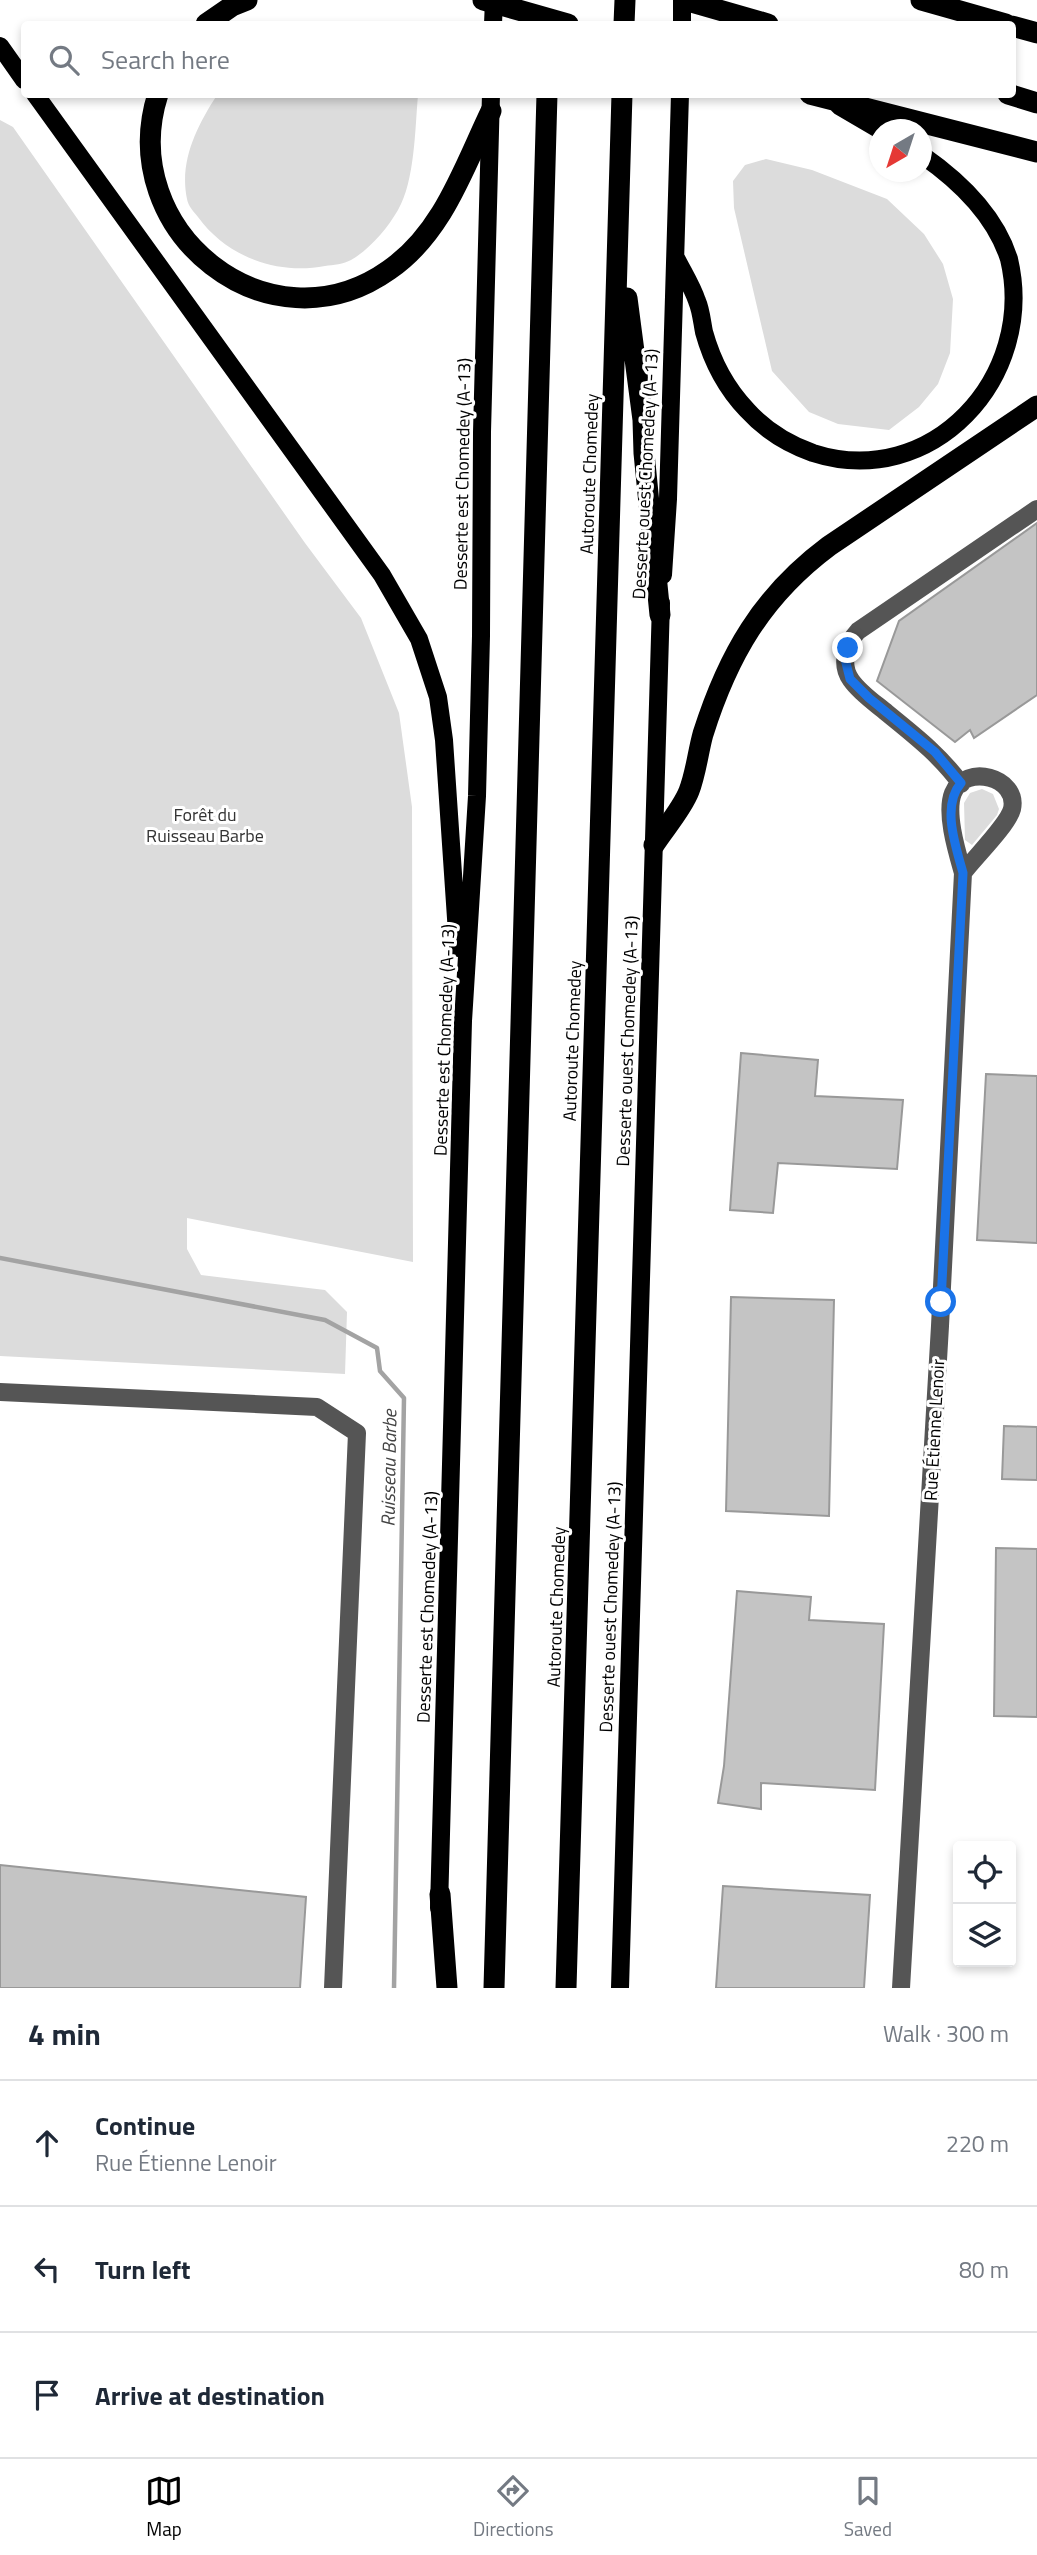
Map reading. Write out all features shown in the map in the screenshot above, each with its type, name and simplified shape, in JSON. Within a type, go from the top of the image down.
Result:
[{"type":"highway","points":[[210,21],[232,6],[247,0]]},
{"type":"highway","points":[[483,0],[557,21]]},
{"type":"highway","points":[[549,21],[550,0]]},
{"type":"highway","points":[[624,21],[625,0]]},
{"type":"highway","points":[[683,0],[758,21]]},
{"type":"highway","points":[[921,0],[995,21]]},
{"type":"highway","points":[[1016,27],[1037,33]]},
{"type":"highway","points":[[1016,96],[1037,103]]},
{"type":"highway","points":[[157,98],[150,127],[150,160],[159,193],[172,223],[194,251],[223,274],[255,289],[289,296],[324,296],[359,286],[378,278],[406,257],[446,207],[491,103]]},
{"type":"highway","points":[[494,1988],[547,98]]},
{"type":"highway","name":"Autoroute Chomedey","points":[[566,1988],[622,98]]},
{"type":"highway","points":[[824,98],[1037,152]]},
{"type":"highway","points":[[619,233],[643,420],[660,615]]},
{"type":"highway","points":[[654,845],[689,792],[703,735],[726,672],[745,635],[774,596],[803,566],[829,546],[1037,406]]},
{"type":"highway","points":[[440,1894],[447,1988]]},
{"type":"main road","points":[[493,21],[494,0]]},
{"type":"main road","points":[[682,21],[683,0]]},
{"type":"main road","points":[[0,46],[21,76]]},
{"type":"main road","points":[[38,98],[382,575],[419,639],[434,680],[444,740],[463,1021]]},
{"type":"main road","name":"Desserte ouest Chomedey (A-13)","points":[[620,1988],[660,615],[668,499],[680,98]]},
{"type":"main road","points":[[822,98],[869,124]]},
{"type":"main road","name":"Desserte est Chomedey (A-13)","points":[[436,1988],[463,1021],[477,796],[482,432],[491,103]]},
{"type":"main road","points":[[675,257],[697,301],[705,334],[718,368],[734,395],[761,424],[794,445],[832,458],[876,460],[915,452],[957,428],[992,389],[1013,339],[1017,306],[1011,264],[996,230],[965,191],[932,163]]},
{"type":"street","points":[[963,873],[1005,822],[1012,809],[1007,789],[995,779],[977,776],[961,783],[935,752],[850,679],[845,659],[858,631],[1037,509]]},
{"type":"street","name":"Rue Étienne Lenoir","points":[[901,1988],[940,1326],[963,873],[955,843],[951,810],[953,793],[961,783]]},
{"type":"street","points":[[0,1392],[317,1407],[357,1433],[333,1988]]},
{"type":"green space","points":[[215,98],[418,98],[413,154],[404,198],[383,231],[365,250],[348,261],[335,265],[289,268],[254,260],[223,243],[191,209],[188,202],[185,185],[188,158],[203,119]]},
{"type":"green space","name":"Forêt du Ruisseau Barbe","points":[[0,120],[13,127],[305,543],[361,618],[399,713],[412,807],[413,1262],[187,1218],[187,1249],[201,1275],[325,1290],[347,1312],[345,1374],[0,1356]]},
{"type":"green space","points":[[766,159],[812,170],[887,199],[924,234],[943,264],[953,299],[950,353],[938,384],[919,407],[889,430],[838,424],[809,412],[772,371],[734,208],[733,181],[745,165]]},
{"type":"green space","points":[[982,789],[993,794],[999,809],[972,845],[965,840],[964,803],[970,793]]},
{"type":"building","points":[[1037,523],[1037,695],[974,738],[970,730],[955,742],[877,681],[899,621]]},
{"type":"building","points":[[741,1053],[818,1060],[815,1096],[903,1100],[897,1169],[778,1163],[773,1213],[730,1210]]},
{"type":"building","points":[[986,1074],[1037,1076],[1037,1243],[977,1240]]},
{"type":"building","points":[[731,1297],[834,1300],[829,1516],[726,1511]]},
{"type":"building","points":[[1004,1426],[1037,1427],[1037,1480],[1002,1479]]},
{"type":"building","points":[[996,1548],[1037,1549],[1037,1717],[994,1716]]},
{"type":"building","points":[[737,1591],[811,1597],[809,1620],[884,1624],[875,1790],[761,1783],[761,1809],[718,1803],[724,1766]]},
{"type":"building","points":[[0,1865],[306,1897],[300,1988],[0,1988]]},
{"type":"building","points":[[723,1886],[870,1895],[864,1988],[716,1988]]},
{"type":"waterway","name":"Ruisseau Barbe","points":[[0,1258],[325,1320],[377,1348],[380,1371],[404,1398],[394,1988]]},
{"type":"route","points":[[848,648],[846,670],[856,687],[935,752],[961,783],[953,793],[951,801],[955,843],[963,873],[941,1302]]}]
